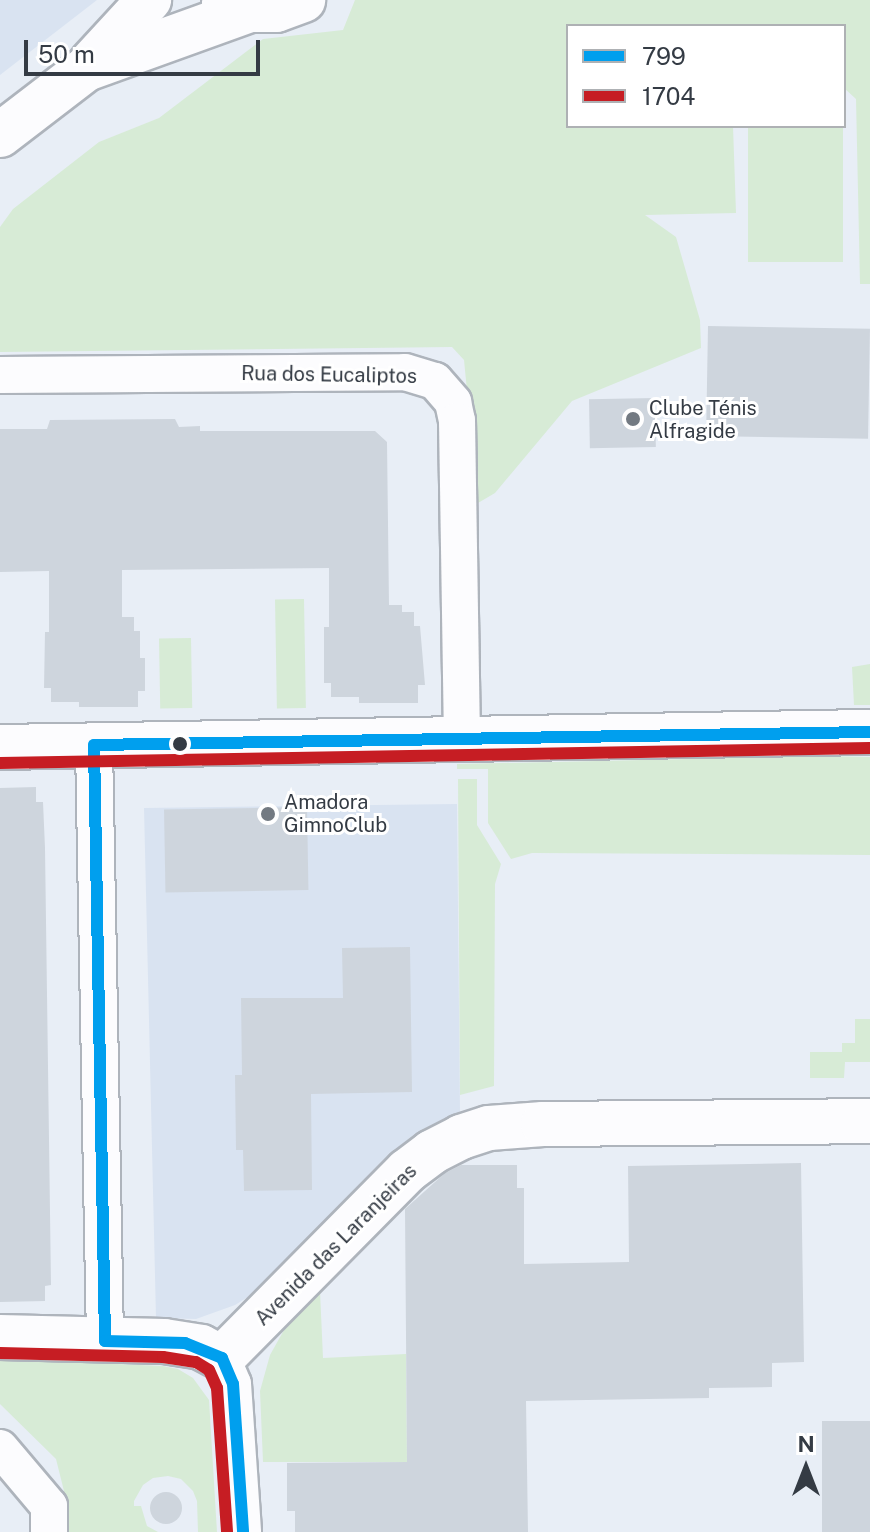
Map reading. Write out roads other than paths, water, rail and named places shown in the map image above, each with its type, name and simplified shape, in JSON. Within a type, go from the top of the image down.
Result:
[{"type":"street","points":[[0,135],[86,69],[149,0]]},
{"type":"street","points":[[86,69],[235,5],[276,10],[303,0]]},
{"type":"street","name":"Rua dos Eucaliptos","points":[[0,375],[405,372],[435,381],[453,402],[457,421],[462,739]]},
{"type":"street","points":[[0,747],[870,732]]},
{"type":"street","points":[[94,745],[105,1341]]},
{"type":"street","name":"Avenida das Laranjeiras","points":[[222,1358],[407,1171],[432,1152],[461,1137],[489,1128],[543,1124],[870,1121]]},
{"type":"street","points":[[0,1337],[185,1343],[222,1358],[233,1384],[243,1532]]},
{"type":"street","points":[[0,1448],[49,1506],[49,1532]]},
{"type":"place","name":"Clube Ténis Alfragide","points":[[633,419]]},
{"type":"place","name":"Amadora GimnoClub","points":[[268,814]]}]
